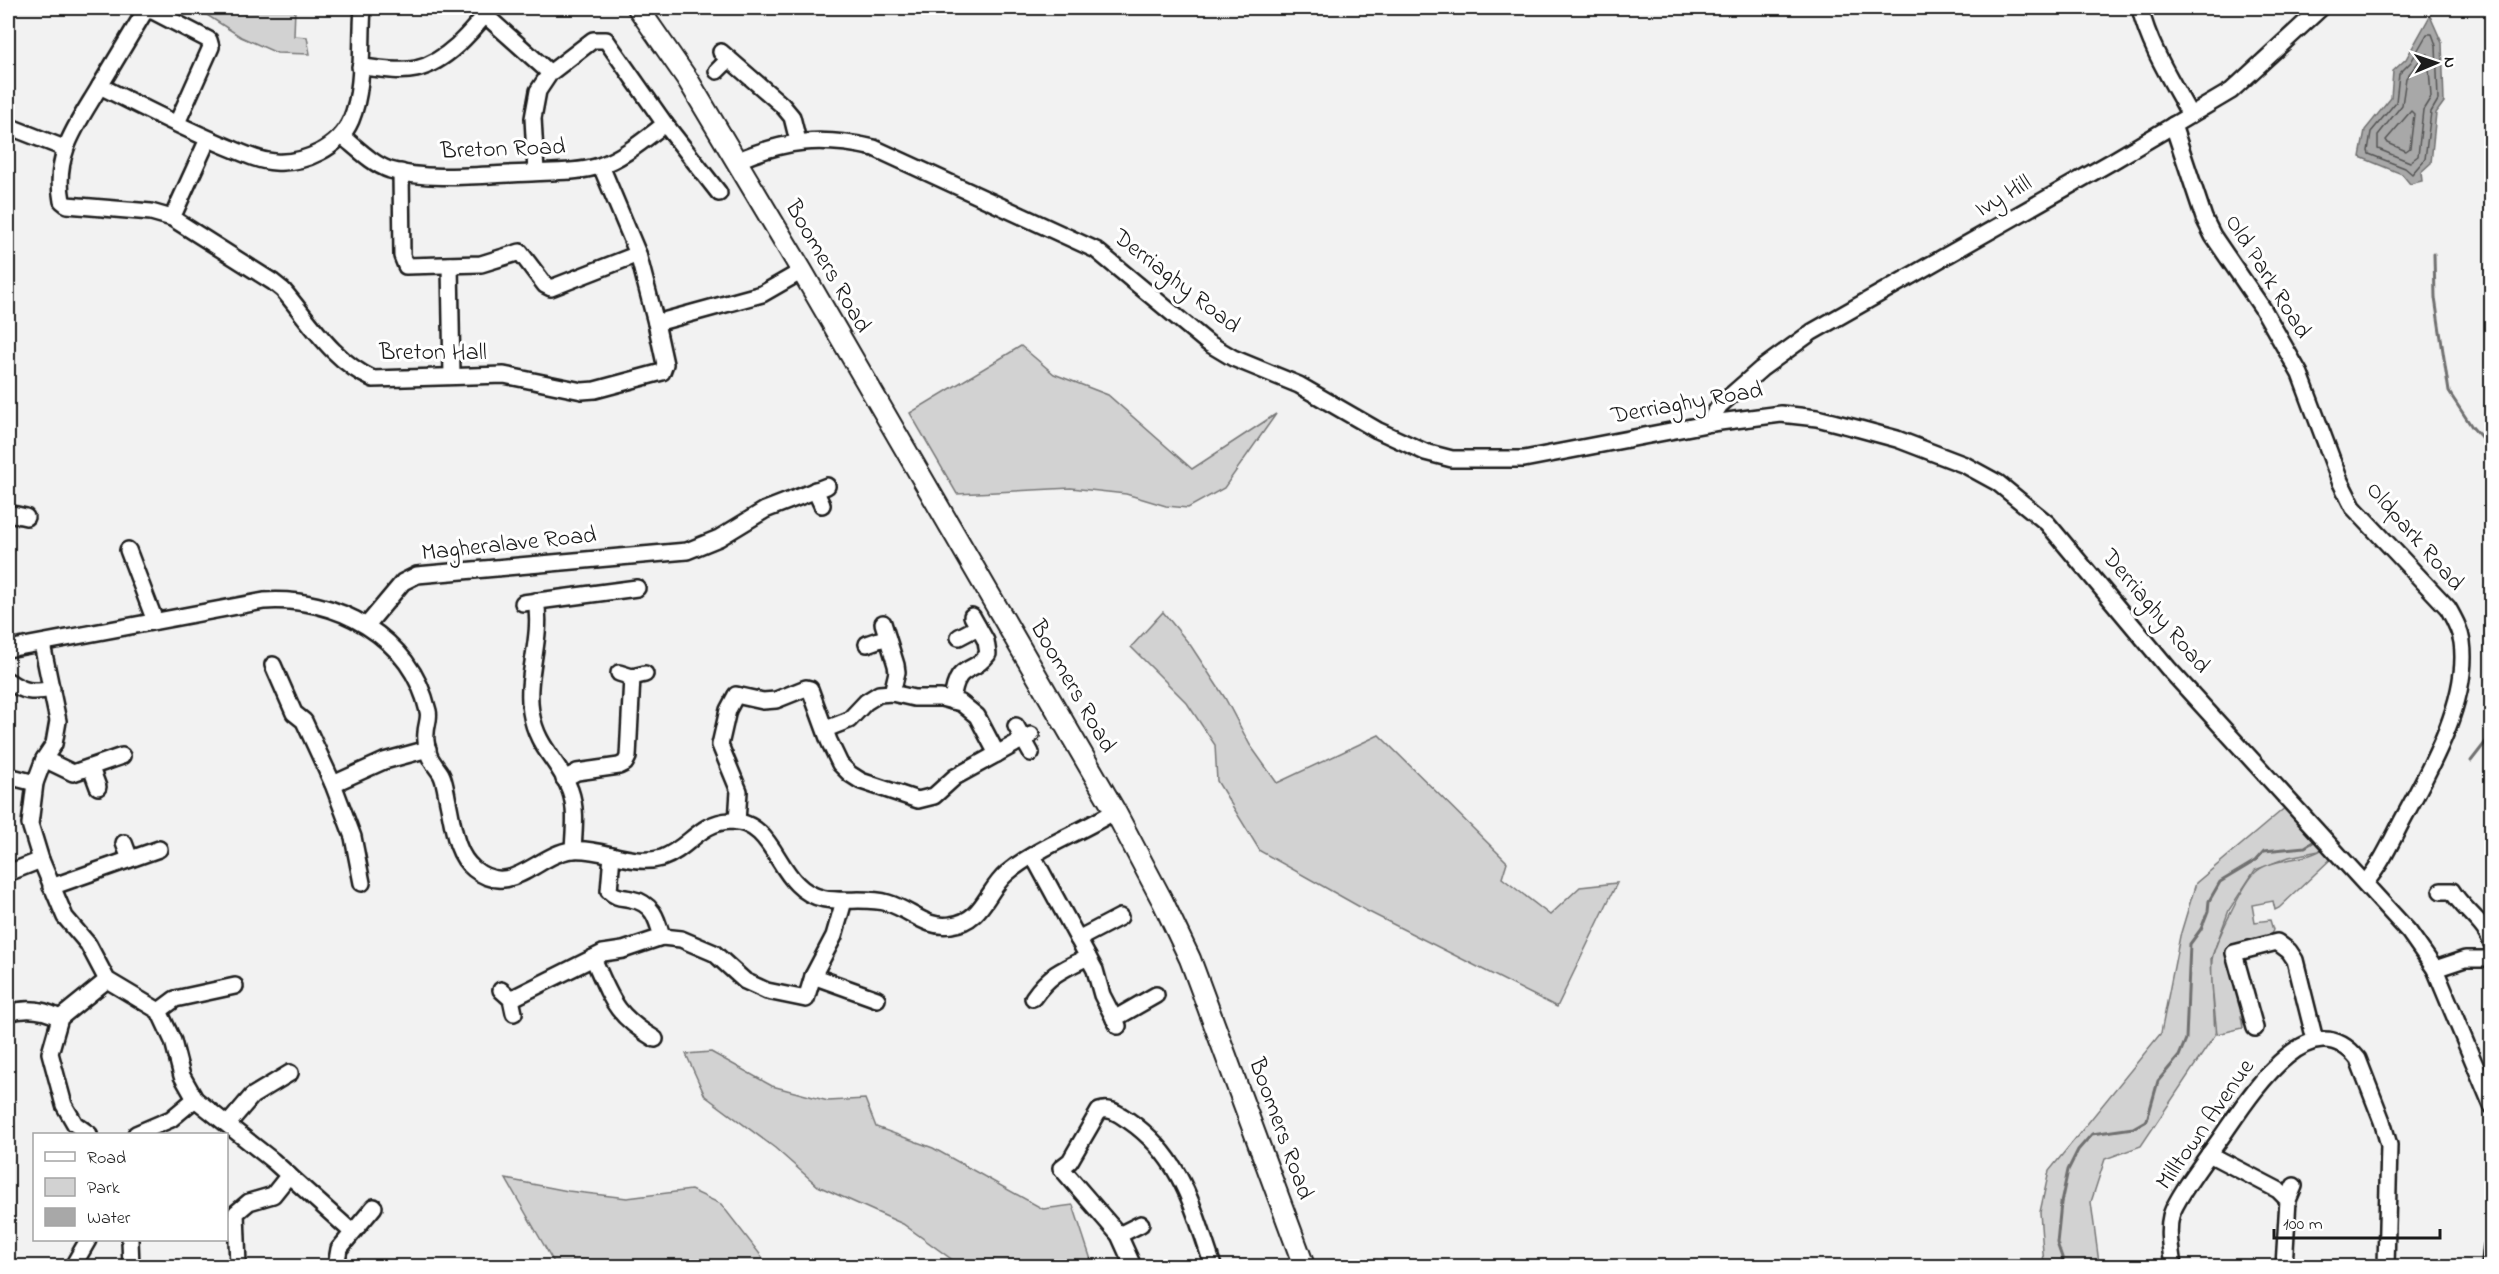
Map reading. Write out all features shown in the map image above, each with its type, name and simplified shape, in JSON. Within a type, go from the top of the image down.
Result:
[{"type":"main road","points":[[639,8],[688,80],[736,161]]},
{"type":"main road","name":"Boomers Road","points":[[736,161],[1115,811],[1163,902],[1190,959],[1304,1266]]},
{"type":"street","points":[[100,86],[208,139],[254,158],[275,162],[292,161],[320,152],[342,136],[350,121],[356,104],[363,8]]},
{"type":"street","points":[[2140,8],[2163,67],[2190,115]]},
{"type":"street","name":"Ivy Hill","points":[[1712,423],[1713,416],[1720,405],[1761,369],[1812,332],[2231,91],[2321,8]]},
{"type":"street","points":[[8,126],[64,148],[145,11],[153,11],[209,40],[211,47],[177,123]]},
{"type":"street","points":[[360,67],[416,69],[437,60],[454,47],[488,11],[550,73]]},
{"type":"street","points":[[536,172],[534,106],[538,91],[550,73],[593,40],[606,40],[715,193]]},
{"type":"street","points":[[717,71],[725,56],[782,105],[792,117],[798,141]]},
{"type":"street","name":"Breton Road","points":[[342,136],[373,161],[388,169],[401,172],[465,176],[581,170],[600,166],[640,143],[665,124]]},
{"type":"street","name":"Old Park Road","points":[[2173,125],[2204,218],[2213,236],[2263,309],[2303,383]]},
{"type":"street","points":[[172,219],[208,139]]},
{"type":"street","name":"Derriaghy Road","points":[[736,161],[764,149],[798,141],[843,141],[874,148],[1096,250],[1208,343],[1233,358],[1308,389],[1377,430],[1425,452],[1452,459],[1524,459],[1712,423],[1781,414],[1817,418],[1897,439],[1965,465],[1998,483],[2047,523],[2168,668],[2409,932],[2435,969],[2492,1106]]},
{"type":"street","name":"Breton Hall","points":[[64,148],[59,189],[62,201],[67,205],[151,212],[172,219],[283,290],[333,352],[355,371],[373,379],[504,375],[582,391],[662,372],[665,364],[638,254],[600,166]]},
{"type":"street","points":[[401,172],[402,256],[406,266],[481,264],[520,252],[545,285],[551,288],[638,254]]},
{"type":"street","points":[[450,265],[452,376]]},
{"type":"street","points":[[656,323],[762,294],[802,271]]},
{"type":"street","name":"Oldpark Road","points":[[2303,383],[2340,481],[2353,507],[2448,608],[2458,627],[2462,642],[2461,680],[2446,733],[2418,794],[2365,883]]},
{"type":"street","name":"Magheralave Road","points":[[367,625],[403,582],[417,575],[680,552],[719,538],[765,510],[821,488],[822,505]]},
{"type":"street","points":[[8,513],[26,517]]},
{"type":"street","points":[[128,550],[155,621]]},
{"type":"street","points":[[573,850],[574,807],[570,790],[535,731],[530,709],[530,684],[539,632],[530,602],[637,588]]},
{"type":"street","points":[[8,649],[249,602],[279,600],[315,603],[333,609],[367,625],[399,655],[416,681],[429,713],[425,734],[430,759],[441,775],[460,851],[465,861],[480,873],[497,878],[514,877],[531,870],[554,855],[573,850],[643,860],[663,857],[673,853],[709,825],[737,822],[758,831],[765,838],[791,878],[807,893],[827,900],[887,903],[928,924],[938,926],[957,924],[975,915],[1002,878],[1033,856],[1115,811]]},
{"type":"street","points":[[952,701],[958,675],[984,660],[988,654],[986,641],[975,621],[959,637]]},
{"type":"street","points":[[867,644],[885,630],[897,672],[892,693]]},
{"type":"street","points":[[42,644],[58,721],[54,744],[44,759],[35,783],[30,824],[51,887],[65,917],[88,944],[107,980],[159,1011],[173,1041],[182,1076],[195,1099],[289,1175],[352,1232]]},
{"type":"street","points":[[273,665],[294,713],[304,721],[333,784],[353,837],[362,883]]},
{"type":"street","points":[[564,779],[577,772],[619,766],[625,763],[628,757],[632,675]]},
{"type":"street","points":[[8,681],[22,691],[34,693],[52,689]]},
{"type":"street","points":[[737,822],[738,791],[720,745],[721,733],[734,698],[740,695],[763,701],[776,700],[806,688],[810,689],[840,764],[861,781],[918,800],[934,795],[955,777],[997,754],[1023,733],[1031,753]]},
{"type":"street","points":[[826,729],[849,720],[866,702],[879,693],[892,693],[914,698],[940,698],[961,703],[977,716],[997,754]]},
{"type":"street","points":[[333,784],[384,761],[428,749]]},
{"type":"street","points":[[44,759],[73,773],[122,756]]},
{"type":"street","points":[[91,768],[98,787]]},
{"type":"street","points":[[8,776],[35,783]]},
{"type":"street","points":[[124,843],[130,859]]},
{"type":"street","points":[[51,887],[159,849]]},
{"type":"street","points":[[612,855],[609,891],[615,896],[633,899],[644,904],[654,912],[662,937]]},
{"type":"street","points":[[1033,856],[1095,970],[1102,995],[1116,1022],[1140,998],[1156,995]]},
{"type":"street","points":[[8,873],[41,860]]},
{"type":"street","points":[[2441,891],[2452,891],[2459,903],[2489,934],[2492,944]]},
{"type":"street","points":[[509,1001],[603,953],[622,950],[662,937],[681,939],[714,953],[745,981],[767,991],[806,999],[813,976],[834,936],[844,901]]},
{"type":"street","points":[[1078,939],[1120,917]]},
{"type":"street","points":[[2255,1028],[2234,952],[2277,942],[2289,951],[2295,960],[2315,1040],[2342,1045],[2351,1050],[2358,1059],[2382,1121],[2389,1145],[2386,1266]]},
{"type":"street","points":[[1033,998],[1045,981],[1088,957]]},
{"type":"street","points":[[593,958],[616,1008],[631,1025],[655,1039]]},
{"type":"street","points":[[2435,969],[2465,959],[2492,959]]},
{"type":"street","points":[[813,976],[877,999]]},
{"type":"street","points":[[88,1133],[75,1124],[64,1105],[50,1053],[60,1018],[107,980]]},
{"type":"street","points":[[159,1011],[175,999],[226,985]]},
{"type":"street","points":[[8,1013],[17,1010],[44,1009],[60,1018]]},
{"type":"street","name":"Milltown Avenue","points":[[2173,1266],[2169,1226],[2171,1214],[2209,1154],[2266,1075],[2292,1052],[2315,1040]]},
{"type":"street","points":[[228,1124],[252,1096],[268,1092],[290,1074]]},
{"type":"street","points":[[138,1133],[171,1119],[195,1099]]},
{"type":"street","points":[[1133,1266],[1119,1234],[1061,1168],[1070,1161],[1099,1111],[1113,1110],[1148,1134],[1172,1163],[1188,1194],[1213,1266]]},
{"type":"street","points":[[2209,1154],[2278,1190],[2291,1193],[2284,1266]]},
{"type":"street","points":[[238,1266],[236,1213],[249,1202],[273,1195],[289,1175]]},
{"type":"street","points":[[336,1266],[339,1249],[374,1208]]},
{"type":"street","points":[[1119,1234],[1141,1224]]},
{"type":"street","points":[[73,1266],[87,1241]]},
{"type":"street","points":[[130,1241],[131,1266]]},
{"type":"street","points":[[2490,1266],[2492,1246]]},
{"type":"green space","points":[[196,8],[295,8],[294,36],[307,37],[310,54],[277,53],[241,37]]},
{"type":"green space","points":[[1021,346],[1054,374],[1108,395],[1192,469],[1276,414],[1224,488],[1188,508],[1166,506],[1126,494],[1071,488],[957,494],[910,413]]},
{"type":"green space","points":[[1163,612],[1191,646],[1225,698],[1250,745],[1277,783],[1379,735],[1507,862],[1502,878],[1550,915],[1580,887],[1617,883],[1557,1007],[1367,911],[1260,851],[1217,781],[1215,745],[1187,703],[1131,647]]},
{"type":"green space","points":[[2287,806],[2324,846],[2319,851],[2289,857],[2255,870],[2229,910],[2211,959],[2215,1035],[2141,1146],[2105,1159],[2091,1202],[2099,1263],[2094,1263],[2094,1266],[2044,1266],[2040,1212],[2049,1171],[2161,1033],[2180,936],[2196,883]]},
{"type":"green space","points":[[2325,847],[2334,856],[2279,908],[2275,910],[2273,901],[2252,905],[2255,922],[2270,920],[2273,930],[2268,940],[2231,951],[2246,1014],[2241,1016],[2243,1028],[2217,1034],[2212,987],[2212,960],[2224,927],[2245,886],[2257,871],[2264,867],[2311,855]]},
{"type":"green space","points":[[711,1052],[772,1086],[828,1101],[865,1099],[876,1127],[933,1148],[1043,1209],[1073,1205],[1093,1266],[1022,1266],[1014,1260],[988,1266],[961,1266],[903,1224],[818,1186],[775,1148],[705,1096],[686,1054]]},
{"type":"green space","points":[[506,1179],[568,1191],[627,1198],[691,1190],[721,1204],[766,1262],[760,1266],[556,1266]]},
{"type":"water","points":[[2430,16],[2442,43],[2444,102],[2436,113],[2431,163],[2421,172],[2422,181],[2410,184],[2402,174],[2360,157],[2365,130],[2391,98],[2393,71],[2406,59]]},
{"type":"waterway","points":[[2434,254],[2435,298],[2449,392],[2472,427],[2492,449]]},
{"type":"waterway","points":[[2492,487],[2492,492]]},
{"type":"waterway","points":[[2492,541],[2492,554]]},
{"type":"waterway","points":[[2471,761],[2492,734]]},
{"type":"waterway","points":[[2065,1266],[2057,1243],[2061,1203],[2068,1170],[2078,1150],[2092,1134],[2133,1128],[2147,1120],[2158,1081],[2179,1056],[2186,1039],[2190,944],[2201,929],[2209,901],[2220,882],[2255,861],[2264,851],[2305,847],[2313,842]]}]
